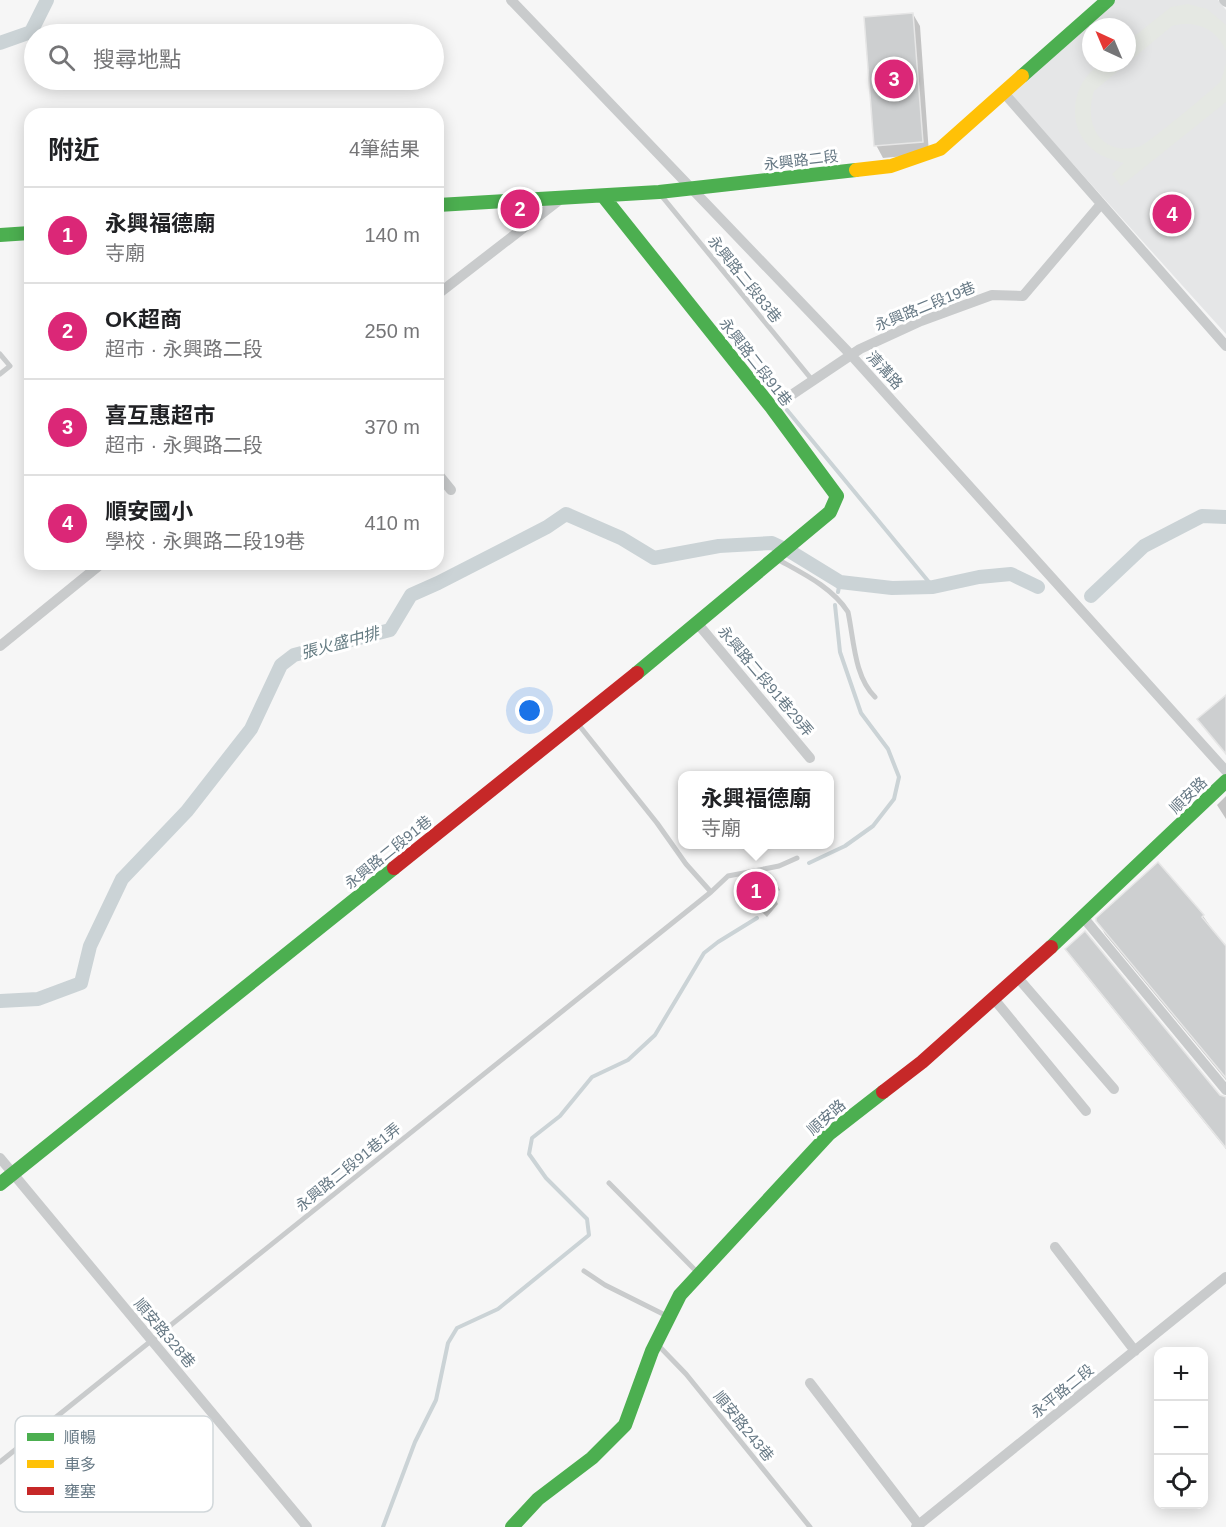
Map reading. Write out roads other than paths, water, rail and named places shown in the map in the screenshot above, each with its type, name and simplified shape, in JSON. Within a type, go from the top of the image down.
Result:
[{"type":"street","name":"清溝路","points":[[511,0],[851,355],[1226,771]]},
{"type":"street","name":"永興路二段","points":[[444,205],[693,189],[891,166],[940,149],[1108,0]]},
{"type":"street","points":[[1004,93],[1226,346]]},
{"type":"street","name":"永興路二段91巷","points":[[0,1184],[577,722],[698,624],[830,512],[837,496],[772,408],[603,196]]},
{"type":"street","points":[[444,289],[562,198]]},
{"type":"street","name":"永興路二段19巷","points":[[772,408],[851,355],[921,321],[992,295],[1023,296],[1101,204]]},
{"type":"street","points":[[0,235],[24,233]]},
{"type":"street","points":[[444,481],[451,489]]},
{"type":"street","points":[[0,646],[94,570]]},
{"type":"street","name":"永興路二段91巷29弄","points":[[698,624],[810,758]]},
{"type":"street","name":"順安路","points":[[512,1527],[538,1499],[592,1458],[625,1425],[656,1343],[680,1295],[829,1134],[922,1062],[1018,978],[1226,781]]},
{"type":"street","points":[[1083,917],[1226,1090]]},
{"type":"street","points":[[1018,978],[1114,1089]]},
{"type":"street","points":[[994,999],[1086,1111]]},
{"type":"street","name":"順安路328巷","points":[[0,1158],[307,1527]]},
{"type":"street","points":[[1055,1247],[1135,1351]]},
{"type":"street","name":"永平路二段","points":[[918,1526],[1226,1277]]},
{"type":"street","points":[[810,1383],[918,1526]]},
{"type":"lane","name":"永興路二段83巷","points":[[658,192],[813,381]]},
{"type":"lane","points":[[0,354],[10,366],[0,374]]},
{"type":"lane","points":[[782,552],[828,590],[848,612],[865,688],[874,697]]},
{"type":"lane","points":[[577,722],[657,823],[686,864],[711,892]]},
{"type":"lane","name":"永興路二段91巷1弄","points":[[57,1416],[711,892],[728,876],[779,866],[797,858]]},
{"type":"lane","points":[[609,1183],[699,1274]]},
{"type":"lane","points":[[584,1271],[605,1285],[669,1317]]},
{"type":"lane","name":"順安路243巷","points":[[656,1343],[686,1374],[810,1527]]},
{"type":"lane","name":"永興路二段91巷1弄","points":[[0,1462],[15,1450]]},
{"type":"waterway","points":[[35,24],[47,0]]},
{"type":"waterway","points":[[0,43],[24,34]]},
{"type":"waterway","points":[[787,410],[933,587]]},
{"type":"waterway","name":"張火盛中排","points":[[0,1001],[38,999],[81,983],[90,946],[122,879],[187,811],[251,729],[281,665],[294,655],[390,630],[411,595],[547,527],[566,514],[621,538],[654,558],[719,546],[772,543],[840,582],[892,588],[933,587],[979,577],[1011,574],[1038,587]]},
{"type":"waterway","points":[[1091,596],[1144,546],[1202,516],[1226,517]]},
{"type":"waterway","points":[[838,592],[840,582]]},
{"type":"waterway","points":[[809,863],[845,846],[873,826],[894,799],[899,777],[888,749],[861,713],[840,652],[835,605]]},
{"type":"waterway","points":[[383,1527],[415,1442],[436,1400],[448,1343],[457,1328],[498,1309],[589,1235],[587,1219],[546,1178],[529,1154],[532,1138],[560,1116],[592,1077],[628,1060],[655,1035],[704,953],[757,918]]},
{"type":"place","name":"喜互惠超市","points":[[894,79]]},
{"type":"place","name":"OK超商","points":[[520,209]]},
{"type":"place","name":"順安國小","points":[[1172,214]]},
{"type":"place","name":"永興福德廟","points":[[756,891]]}]
